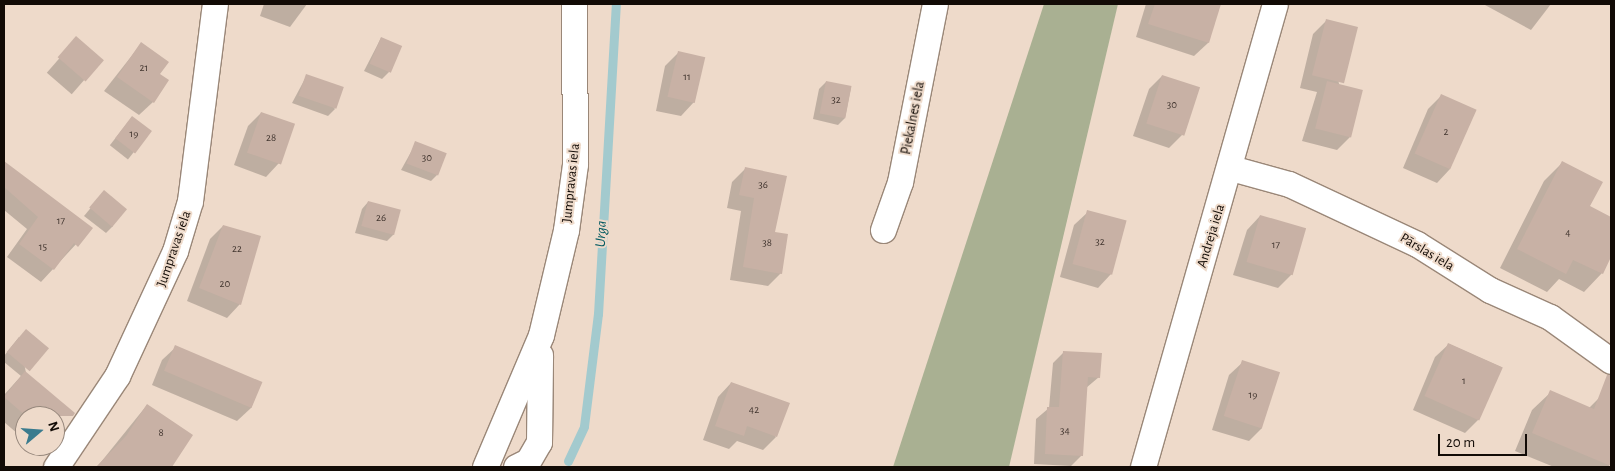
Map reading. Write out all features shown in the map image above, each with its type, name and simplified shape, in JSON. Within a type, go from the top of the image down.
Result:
[{"type":"street","name":"Jumpravas iela","points":[[56,467],[117,376],[175,251],[190,201],[215,4]]},
{"type":"street","name":"Jumpravas iela","points":[[486,467],[541,335],[566,230],[575,164],[574,4]]},
{"type":"street","name":"Piekalnes iela","points":[[883,230],[900,182],[935,4]]},
{"type":"street","name":"Andreja iela","points":[[1143,467],[1231,168],[1275,4]]},
{"type":"street","name":"Pārslas iela","points":[[1231,168],[1289,184],[1400,236],[1490,290],[1550,317],[1611,361]]},
{"type":"street","points":[[516,467],[528,461],[539,442],[541,335]]},
{"type":"green space","points":[[1044,4],[1118,4],[1009,467],[893,467]]},
{"type":"building","points":[[1155,4],[1221,4],[1209,43],[1148,24]]},
{"type":"building","points":[[1326,19],[1358,27],[1344,83],[1312,75]]},
{"type":"building","points":[[76,36],[104,60],[86,81],[58,57]]},
{"type":"building","points":[[381,37],[402,46],[391,73],[370,64]]},
{"type":"building","points":[[141,42],[169,62],[160,74],[169,80],[154,103],[117,77]]},
{"type":"building","points":[[678,51],[705,57],[695,103],[667,97]]},
{"type":"building","points":[[306,74],[344,87],[336,109],[299,96]]},
{"type":"building","points":[[1162,75],[1200,87],[1184,136],[1146,124]]},
{"type":"building","points":[[826,81],[852,86],[845,118],[820,113]]},
{"type":"building","points":[[1327,81],[1363,90],[1351,137],[1315,129]]},
{"type":"building","points":[[1441,94],[1477,110],[1450,169],[1415,153]]},
{"type":"building","points":[[261,112],[295,124],[281,164],[247,153]]},
{"type":"building","points":[[132,116],[152,131],[135,153],[115,138]]},
{"type":"building","points":[[415,141],[447,153],[438,176],[406,163]]},
{"type":"building","points":[[4,161],[93,228],[78,247],[74,243],[54,270],[19,244],[38,217],[4,187]]},
{"type":"building","points":[[1562,161],[1603,182],[1590,206],[1611,217],[1611,257],[1603,274],[1573,260],[1566,274],[1517,249]]},
{"type":"building","points":[[745,167],[787,176],[775,232],[788,234],[782,274],[743,267],[754,198],[739,195]]},
{"type":"building","points":[[104,190],[127,209],[112,227],[89,208]]},
{"type":"building","points":[[368,201],[401,210],[394,235],[361,226]]},
{"type":"building","points":[[1087,210],[1127,221],[1112,275],[1073,264]]},
{"type":"building","points":[[1260,215],[1306,228],[1293,275],[1246,262]]},
{"type":"building","points":[[223,225],[261,236],[241,305],[199,288]]},
{"type":"building","points":[[26,329],[49,348],[30,371],[7,352]]},
{"type":"building","points":[[1448,343],[1503,367],[1479,420],[1424,396]]},
{"type":"building","points":[[175,345],[262,382],[252,408],[164,371]]},
{"type":"building","points":[[1063,351],[1102,353],[1100,378],[1088,377],[1083,456],[1045,454],[1047,407],[1059,407]]},
{"type":"building","points":[[1242,360],[1280,372],[1262,428],[1224,416]]},
{"type":"building","points":[[25,371],[75,413],[73,416],[65,416],[65,406],[15,406],[4,397]]},
{"type":"building","points":[[1607,375],[1611,375],[1611,466],[1532,433],[1550,390],[1594,409]]},
{"type":"building","points":[[731,382],[790,403],[777,437],[747,426],[744,436],[715,426]]},
{"type":"building","points":[[147,404],[193,435],[172,467],[96,467],[126,436]]},
{"type":"waterway","name":"Urga","points":[[568,461],[584,426],[598,314],[616,4]]}]
